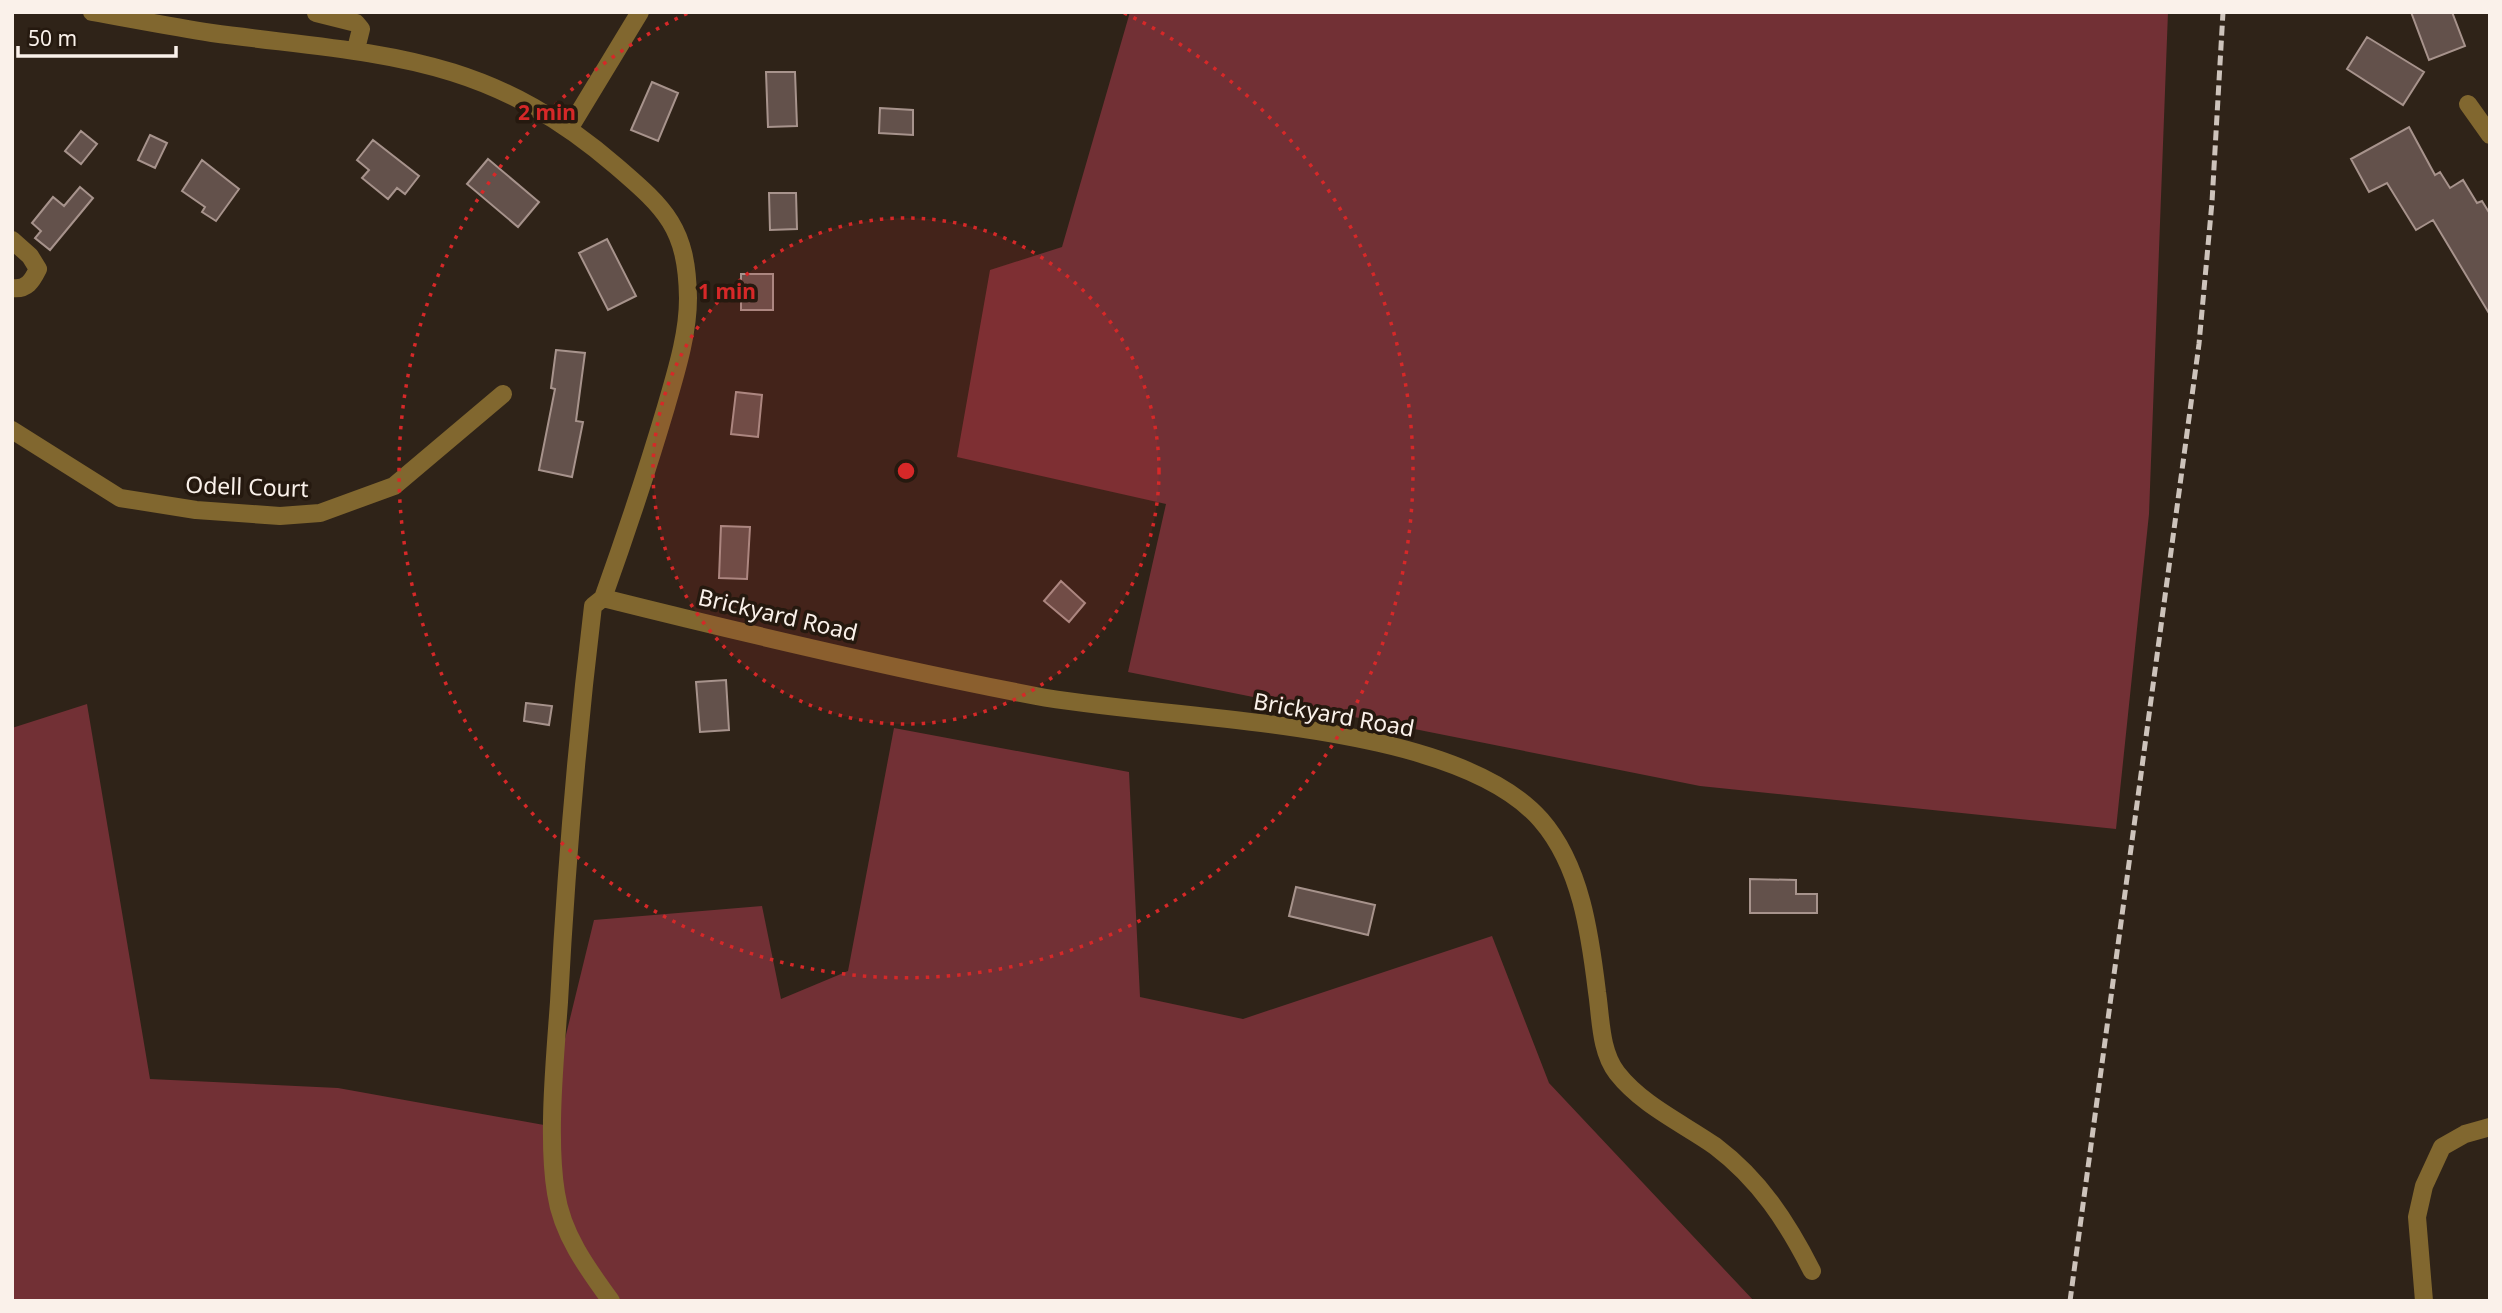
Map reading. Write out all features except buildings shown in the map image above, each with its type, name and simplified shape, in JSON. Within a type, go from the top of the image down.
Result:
[{"type":"street","points":[[92,12],[212,33],[356,49],[426,63],[462,74],[527,102],[569,129],[646,191],[670,217],[684,259],[688,294],[679,361],[645,478],[603,598],[593,606],[566,866],[553,1166],[562,1220],[576,1248],[611,1301]]},
{"type":"street","points":[[569,129],[640,12]]},
{"type":"street","points":[[304,43],[316,13],[356,23],[361,29],[356,49]]},
{"type":"street","points":[[2468,104],[2490,135]]},
{"type":"street","points":[[12,240],[30,256],[38,269],[31,283],[20,289],[12,288]]},
{"type":"street","name":"Odell Court","points":[[12,430],[120,498],[196,510],[280,516],[320,513],[394,486],[503,394]]},
{"type":"street","name":"Brickyard Road","points":[[603,598],[733,630],[1042,698],[1363,740],[1451,765],[1502,788],[1538,817],[1560,848],[1587,920],[1605,1047],[1616,1071],[1643,1097],[1717,1148],[1749,1176],[1768,1196],[1790,1227],[1812,1272]]},
{"type":"street","points":[[2424,1301],[2417,1217],[2424,1185],[2442,1147],[2465,1134],[2490,1127]]},
{"type":"shaded area","points":[[1130,12],[2168,12],[2149,514],[2116,829],[1700,786],[1128,672],[1166,504],[957,457],[990,270],[1062,247]]},
{"type":"shaded area","points":[[87,704],[150,1079],[338,1088],[544,1125],[594,920],[762,906],[781,999],[848,971],[894,728],[1129,772],[1140,997],[1243,1019],[1492,936],[1549,1083],[1754,1301],[12,1301],[12,728]]},
{"type":"railway","points":[[2070,1301],[2199,344],[2212,202],[2223,12]]}]
